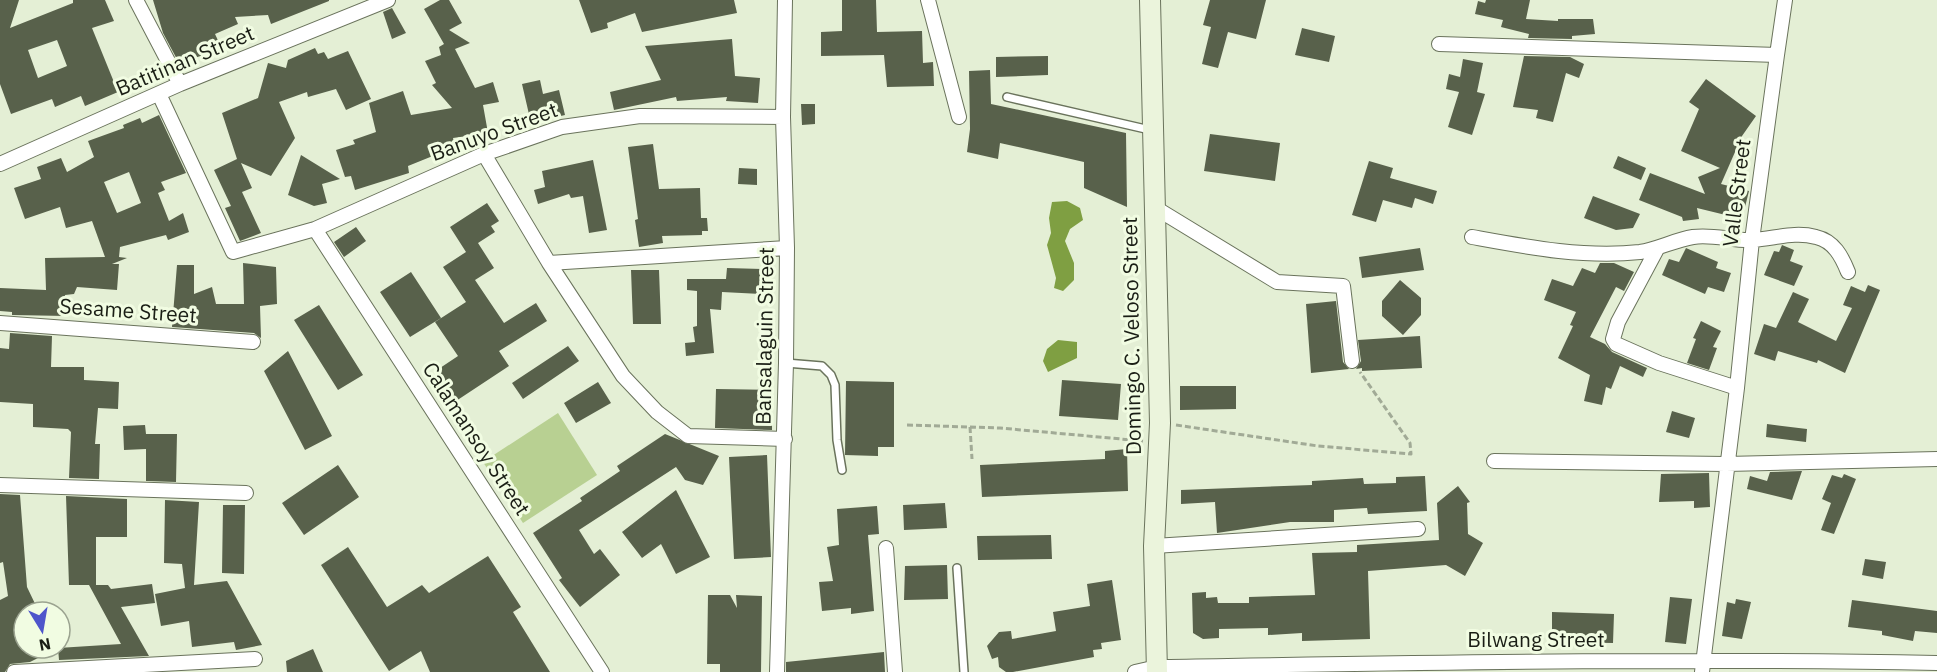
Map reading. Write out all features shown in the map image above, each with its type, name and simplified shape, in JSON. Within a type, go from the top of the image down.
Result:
[{"type":"main road","name":"Domingo C. Veloso Street","points":[[1150,0],[1160,433],[1154,546],[1157,670]]},
{"type":"street","points":[[136,0],[180,84]]},
{"type":"street","name":"Batitinan Street","points":[[0,164],[180,84],[388,0]]},
{"type":"street","name":"Bansalaguin Street","points":[[777,672],[786,363],[787,248],[783,117],[785,0]]},
{"type":"street","points":[[928,0],[959,117]]},
{"type":"street","name":"Valle Street","points":[[1703,666],[1737,388],[1752,240],[1785,0]]},
{"type":"street","points":[[1439,44],[1777,55]]},
{"type":"street","name":"Banuyo Street","points":[[159,94],[233,252],[315,229],[484,154],[562,127],[640,116],[783,117]]},
{"type":"street","points":[[484,154],[549,263],[623,376],[657,412],[688,436],[785,439]]},
{"type":"street","points":[[1154,207],[1277,282],[1343,286],[1352,361]]},
{"type":"street","name":"Calamansoy Street","points":[[315,229],[602,672]]},
{"type":"street","points":[[1472,237],[1543,250],[1614,253],[1657,249],[1694,237],[1752,240],[1784,235],[1817,237],[1830,244],[1842,256],[1848,272]]},
{"type":"street","points":[[549,263],[787,248]]},
{"type":"street","points":[[1657,249],[1618,322],[1613,339],[1616,344],[1659,363],[1737,388]]},
{"type":"street","name":"Sesame Street","points":[[0,323],[253,342]]},
{"type":"street","points":[[1494,461],[1726,464],[1937,459]]},
{"type":"street","points":[[0,485],[246,493]]},
{"type":"street","points":[[1154,546],[1418,529]]},
{"type":"street","points":[[886,548],[895,672]]},
{"type":"street","points":[[14,672],[255,659]]},
{"type":"street","name":"Bilwang Street","points":[[1135,672],[1320,668],[1808,666],[1937,663]]},
{"type":"lane","points":[[1007,97],[1152,131]]},
{"type":"lane","points":[[786,363],[822,366],[831,375],[835,385],[837,440],[842,470]]},
{"type":"lane","points":[[957,568],[964,672]]},
{"type":"path","points":[[908,425],[1160,433],[1412,454],[1410,443],[1352,361]]},
{"type":"path","points":[[970,427],[972,459]]},
{"type":"shaded area","points":[[1067,201],[1080,208],[1083,220],[1070,229],[1065,241],[1074,263],[1074,280],[1063,291],[1054,288],[1056,278],[1047,245],[1051,233],[1049,218],[1052,202]]},
{"type":"shaded area","points":[[1058,340],[1077,342],[1077,358],[1048,372],[1043,361],[1047,349]]},
{"type":"shaded area","points":[[558,413],[597,475],[523,523],[483,462]]},
{"type":"building","points":[[0,0],[19,0],[10,28],[73,3],[73,0],[105,0],[114,21],[92,28],[118,92],[85,106],[81,96],[55,107],[52,99],[11,114],[0,84]],"holes":[[[57,40],[67,66],[38,78],[28,50]]]},
{"type":"building","points":[[153,0],[329,1],[271,24],[268,15],[235,17],[238,24],[215,34],[222,49],[179,63],[163,33]]},
{"type":"building","points":[[440,0],[449,0],[462,23],[449,30],[470,43],[455,49],[475,88],[493,82],[499,102],[483,105],[488,133],[453,138],[455,147],[408,166],[409,173],[355,190],[351,176],[345,177],[336,150],[355,144],[353,140],[376,132],[369,103],[403,91],[411,115],[452,108],[432,85],[436,83],[425,61],[441,55],[439,47],[444,44],[424,9]]},
{"type":"building","points":[[579,0],[734,0],[737,13],[642,32],[635,13],[607,23],[608,28],[591,33]]},
{"type":"building","points":[[842,0],[876,0],[877,32],[922,31],[923,63],[933,62],[934,86],[887,87],[884,55],[821,56],[821,32],[842,31]]},
{"type":"building","points":[[1210,0],[1266,0],[1256,39],[1228,32],[1218,68],[1202,64],[1211,27],[1203,25]]},
{"type":"building","points":[[1486,0],[1530,0],[1526,19],[1558,21],[1558,19],[1593,19],[1595,34],[1572,36],[1572,39],[1528,38],[1529,34],[1501,27],[1503,20],[1475,14],[1478,1],[1485,3]]},
{"type":"building","points":[[392,8],[406,33],[392,39],[383,12]]},
{"type":"building","points":[[1302,28],[1335,36],[1329,62],[1295,55]]},
{"type":"building","points":[[732,39],[735,76],[760,78],[758,103],[726,101],[727,97],[677,101],[676,97],[614,110],[610,92],[661,80],[645,46]]},
{"type":"building","points":[[315,48],[318,54],[324,52],[328,59],[348,51],[371,99],[346,110],[336,89],[308,97],[307,92],[279,102],[295,138],[271,176],[241,163],[252,188],[242,192],[261,233],[240,241],[225,208],[231,206],[214,170],[237,159],[222,113],[258,98],[268,63],[286,68],[288,60]]},
{"type":"building","points":[[1048,56],[1048,75],[996,77],[996,57]]},
{"type":"building","points":[[1524,56],[1570,57],[1584,64],[1579,78],[1566,73],[1553,122],[1536,118],[1538,110],[1513,107]]},
{"type":"building","points":[[1463,59],[1483,63],[1477,92],[1485,94],[1472,135],[1448,127],[1459,92],[1446,89],[1449,74],[1460,77]]},
{"type":"building","points":[[990,70],[991,104],[1126,133],[1127,207],[1084,188],[1084,162],[1000,143],[998,159],[967,152],[970,129],[969,71]]},
{"type":"building","points":[[1706,79],[1756,116],[1742,136],[1721,184],[1749,191],[1742,219],[1697,208],[1699,219],[1683,221],[1682,217],[1639,200],[1650,173],[1705,194],[1698,177],[1720,168],[1681,151],[1699,109],[1689,102]]},
{"type":"building","points":[[540,80],[543,94],[559,90],[565,115],[531,123],[522,84]]},
{"type":"building","points":[[801,104],[815,104],[815,124],[802,125]]},
{"type":"building","points":[[159,115],[186,173],[161,182],[165,190],[158,193],[169,221],[183,213],[189,232],[168,240],[166,235],[120,247],[119,257],[127,258],[112,264],[119,264],[117,290],[77,287],[74,294],[65,295],[67,316],[12,315],[12,312],[0,311],[0,288],[46,290],[45,258],[105,257],[92,221],[66,228],[60,207],[25,219],[14,188],[41,179],[37,167],[61,158],[67,172],[94,157],[88,141],[124,128],[123,125],[140,118],[142,123]],"holes":[[[129,172],[141,203],[117,213],[104,182]]]},
{"type":"building","points":[[1210,134],[1280,143],[1275,181],[1204,171]]},
{"type":"building","points":[[653,144],[659,189],[700,188],[701,218],[707,218],[708,231],[702,231],[702,235],[662,236],[663,243],[639,247],[635,220],[638,219],[628,147]]},
{"type":"building","points":[[301,155],[340,179],[322,184],[327,203],[314,206],[288,195]]},
{"type":"building","points":[[1618,156],[1646,168],[1641,180],[1613,168]]},
{"type":"building","points":[[593,160],[607,230],[589,233],[583,196],[571,198],[569,194],[538,204],[534,190],[545,187],[542,171]]},
{"type":"building","points":[[1369,161],[1393,168],[1390,178],[1437,191],[1433,204],[1415,198],[1412,208],[1383,200],[1376,222],[1352,215]]},
{"type":"building","points":[[739,168],[757,169],[757,185],[738,184]]},
{"type":"building","points":[[1593,196],[1640,214],[1633,228],[1616,230],[1584,218]]},
{"type":"building","points":[[487,203],[499,221],[491,226],[495,232],[478,243],[494,268],[475,280],[504,323],[536,303],[547,321],[499,351],[509,366],[456,401],[437,370],[458,356],[435,322],[466,302],[443,267],[466,252],[450,227]]},
{"type":"building","points":[[356,227],[366,241],[344,257],[334,242]]},
{"type":"building","points":[[1782,245],[1794,250],[1790,261],[1803,266],[1794,286],[1764,275],[1774,251],[1779,252]]},
{"type":"building","points":[[1420,248],[1424,270],[1362,278],[1359,257]]},
{"type":"building","points":[[1686,248],[1718,262],[1716,268],[1731,273],[1724,292],[1708,287],[1705,294],[1662,275],[1669,259],[1679,262]]},
{"type":"building","points":[[243,263],[276,267],[277,304],[260,306],[261,338],[254,333],[172,327],[177,265],[194,265],[194,294],[212,287],[216,304],[244,304]]},
{"type":"building","points":[[1600,263],[1614,263],[1634,272],[1624,291],[1616,287],[1590,337],[1605,344],[1612,352],[1647,368],[1643,377],[1620,366],[1611,389],[1606,387],[1602,405],[1584,401],[1590,375],[1558,358],[1573,326],[1570,325],[1576,312],[1544,300],[1552,279],[1573,286],[1582,268],[1595,273]]},
{"type":"building","points":[[727,268],[762,269],[761,294],[722,292],[721,310],[710,309],[714,353],[686,356],[685,343],[695,342],[693,327],[697,326],[697,291],[687,290],[687,279],[726,279]]},
{"type":"building","points":[[631,270],[659,270],[661,324],[633,324]]},
{"type":"building","points":[[411,272],[441,318],[410,337],[380,292]]},
{"type":"building","points":[[1400,280],[1421,298],[1421,315],[1403,335],[1382,316],[1382,301]]},
{"type":"building","points":[[1868,285],[1880,290],[1845,373],[1818,360],[1817,363],[1778,351],[1775,361],[1754,354],[1764,324],[1776,328],[1793,292],[1809,299],[1798,322],[1836,341],[1852,308],[1843,305],[1851,286],[1865,292]]},
{"type":"building","points":[[1336,301],[1343,362],[1349,369],[1311,373],[1306,304]]},
{"type":"building","points":[[319,305],[363,375],[338,390],[294,320]]},
{"type":"building","points":[[1701,321],[1721,331],[1713,347],[1717,348],[1709,370],[1687,363],[1696,339],[1693,338]]},
{"type":"building","points":[[10,333],[52,336],[51,367],[84,367],[84,380],[119,382],[118,409],[98,408],[95,444],[100,444],[99,479],[69,478],[71,432],[68,429],[33,427],[33,404],[0,402],[0,348],[9,349]]},
{"type":"building","points":[[1420,336],[1422,368],[1362,371],[1362,368],[1356,369],[1361,361],[1358,340]]},
{"type":"building","points":[[568,346],[579,361],[523,399],[512,383]]},
{"type":"building","points":[[288,351],[332,436],[305,450],[264,371]]},
{"type":"building","points":[[1062,380],[1121,384],[1118,420],[1059,416]]},
{"type":"building","points":[[846,381],[894,382],[894,447],[878,447],[878,456],[845,455]]},
{"type":"building","points":[[598,382],[611,403],[576,423],[564,403]]},
{"type":"building","points":[[1180,386],[1236,386],[1236,409],[1180,410]]},
{"type":"building","points":[[716,389],[772,390],[772,430],[715,428]]},
{"type":"building","points":[[1672,411],[1695,418],[1689,438],[1666,432]]},
{"type":"building","points":[[1767,424],[1807,429],[1806,442],[1766,437]]},
{"type":"building","points":[[145,425],[146,434],[177,434],[176,482],[146,481],[146,449],[124,450],[123,426]]},
{"type":"building","points":[[665,434],[719,456],[703,485],[685,480],[676,467],[579,530],[594,554],[600,549],[620,575],[580,607],[559,580],[562,578],[533,533],[582,501],[580,498],[620,471],[617,466]]},
{"type":"building","points":[[1127,449],[1128,491],[982,497],[980,465],[1105,459],[1105,451]]},
{"type":"building","points":[[767,455],[771,557],[734,559],[729,457]]},
{"type":"building","points":[[338,465],[359,497],[304,535],[282,503]]},
{"type":"building","points":[[1802,471],[1792,500],[1747,489],[1750,476],[1767,481],[1770,472]]},
{"type":"building","points":[[1709,473],[1710,507],[1694,508],[1694,501],[1659,502],[1661,474]]},
{"type":"building","points":[[1844,474],[1856,479],[1834,534],[1821,530],[1831,503],[1822,499],[1832,475],[1842,478]]},
{"type":"building","points":[[1425,476],[1427,511],[1368,514],[1367,508],[1334,510],[1334,522],[1290,522],[1217,533],[1215,502],[1181,504],[1181,490],[1312,485],[1312,481],[1363,478],[1364,484],[1396,483],[1396,477]]},
{"type":"building","points":[[1458,486],[1470,502],[1467,503],[1468,534],[1483,543],[1465,576],[1446,565],[1368,571],[1370,639],[1302,641],[1302,633],[1268,635],[1268,628],[1219,629],[1219,638],[1203,639],[1193,633],[1192,593],[1206,592],[1206,598],[1217,597],[1218,603],[1249,603],[1249,597],[1315,595],[1312,553],[1357,552],[1357,545],[1439,540],[1437,503]]},
{"type":"building","points":[[676,490],[710,557],[676,574],[661,544],[642,558],[622,532]]},
{"type":"building","points":[[0,494],[20,495],[27,587],[33,600],[12,600],[12,660],[34,660],[10,664],[5,672],[0,672],[0,600],[8,596],[3,562],[0,563]]},
{"type":"building","points":[[66,496],[127,499],[127,537],[96,537],[96,585],[108,585],[111,589],[152,584],[155,603],[121,607],[149,656],[72,659],[72,647],[121,644],[89,585],[69,585]]},
{"type":"building","points":[[165,500],[199,502],[194,585],[227,581],[262,645],[236,650],[234,642],[192,647],[189,621],[161,626],[155,594],[185,588],[182,564],[164,563]]},
{"type":"building","points":[[945,503],[947,528],[904,530],[903,505]]},
{"type":"building","points":[[223,505],[245,505],[244,574],[222,573]]},
{"type":"building","points":[[877,506],[879,534],[868,535],[874,611],[851,614],[851,608],[822,611],[819,582],[833,581],[827,547],[839,545],[837,509]]},
{"type":"building","points":[[1051,535],[1052,559],[978,560],[977,536]]},
{"type":"building","points":[[348,547],[387,607],[422,585],[429,593],[488,556],[521,607],[513,612],[550,672],[430,672],[421,651],[389,671],[321,565]]},
{"type":"building","points":[[1865,559],[1886,562],[1883,579],[1862,575]]},
{"type":"building","points":[[947,565],[948,599],[904,600],[905,566]]},
{"type":"building","points":[[1112,580],[1121,640],[1101,643],[1102,649],[1093,650],[1094,657],[1013,672],[1006,672],[999,667],[998,657],[992,659],[987,646],[999,632],[1011,631],[1012,639],[1056,631],[1053,612],[1090,606],[1087,584]]},
{"type":"building","points":[[708,595],[730,595],[737,608],[736,595],[762,596],[761,672],[720,672],[720,664],[707,664]]},
{"type":"building","points":[[1670,597],[1692,599],[1686,644],[1665,642]]},
{"type":"building","points":[[1736,599],[1751,602],[1742,639],[1722,636],[1727,602],[1735,604]]},
{"type":"building","points":[[1852,600],[1937,611],[1937,633],[1915,631],[1913,641],[1882,635],[1882,631],[1848,627]]},
{"type":"building","points":[[1552,612],[1614,614],[1613,643],[1552,642]]},
{"type":"building","points":[[313,649],[323,672],[287,672],[286,661]]},
{"type":"building","points":[[884,652],[885,672],[786,672],[786,662]]}]
